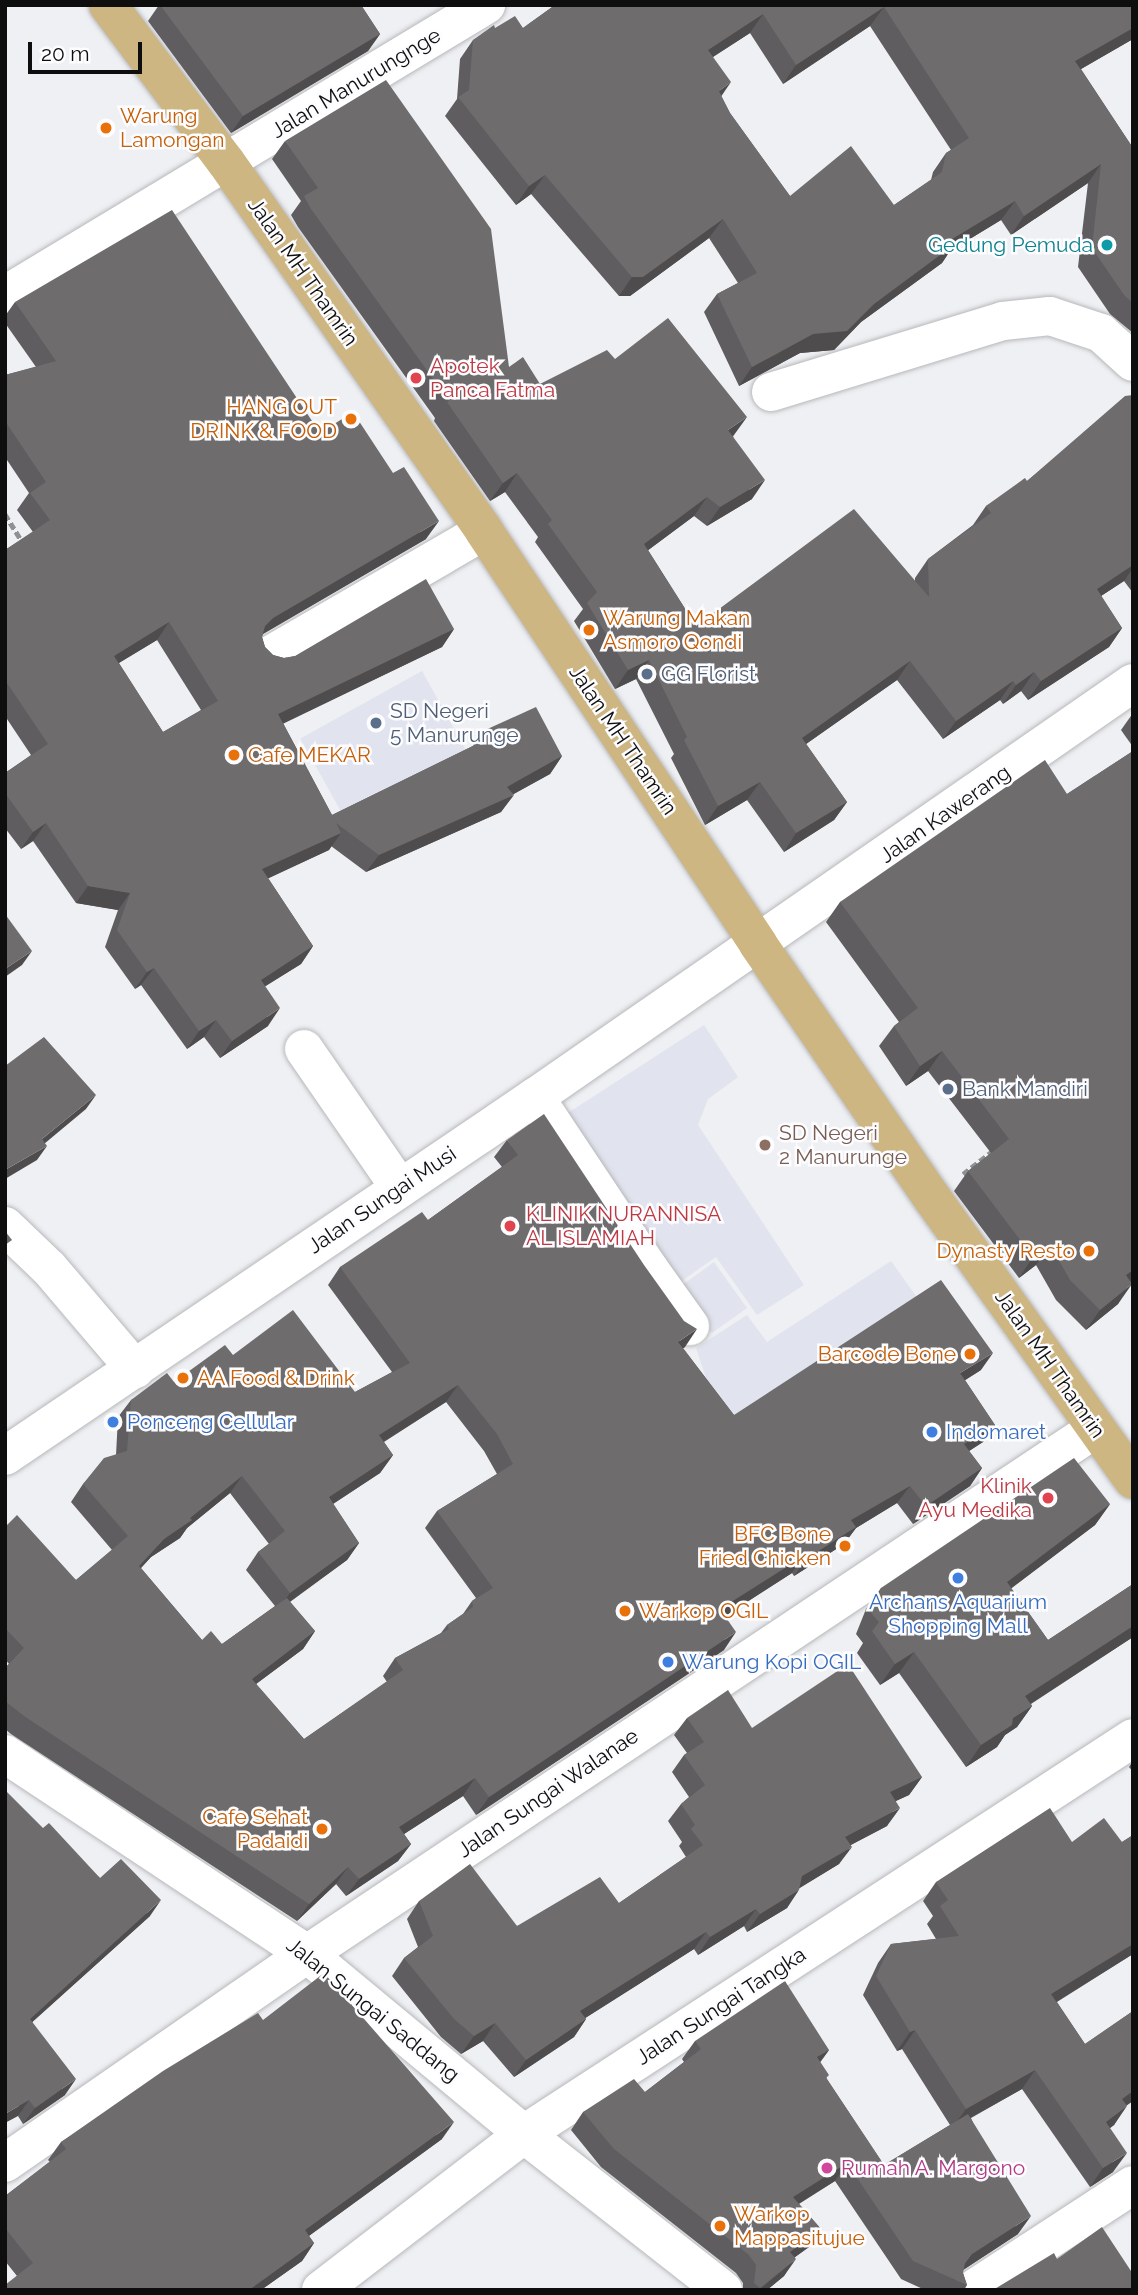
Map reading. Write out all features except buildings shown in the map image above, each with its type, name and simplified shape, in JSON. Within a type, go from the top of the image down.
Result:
[{"type":"main road","name":"Jalan MH Thamrin","points":[[108,5],[226,162],[484,531],[758,944],[932,1198],[1133,1479]]},
{"type":"street","name":"Jalan Manurungnge","points":[[5,295],[486,5]]},
{"type":"street","points":[[771,392],[1003,321],[1050,316],[1101,333],[1133,362]]},
{"type":"street","points":[[272,654],[484,531]]},
{"type":"street","name":"Jalan Kawerang","points":[[758,944],[1133,683]]},
{"type":"street","name":"Jalan Sungai Musi","points":[[12,1439],[135,1369],[758,944]]},
{"type":"street","points":[[304,1049],[400,1188]]},
{"type":"street","points":[[535,1097],[690,1326]]},
{"type":"street","points":[[5,1226],[49,1268],[135,1369]]},
{"type":"street","name":"Jalan Sungai Walanae","points":[[5,2163],[307,1954],[1095,1429]]},
{"type":"street","name":"Jalan Sungai Tangka","points":[[321,2290],[524,2134],[1133,1738]]},
{"type":"street","name":"Jalan Sungai Saddang","points":[[5,1754],[307,1954],[524,2134],[723,2290]]},
{"type":"street","points":[[972,2290],[1133,2185]]},
{"type":"path","points":[[5,514],[26,547]]},
{"type":"path","points":[[932,1198],[1006,1141]]},
{"type":"shaded area","points":[[422,671],[466,750],[344,817],[300,738]]},
{"type":"shaded area","points":[[704,1025],[738,1077],[708,1099],[698,1125],[804,1285],[757,1315],[716,1257],[670,1289],[557,1120]]},
{"type":"shaded area","points":[[891,1261],[921,1303],[739,1421],[707,1381],[696,1348],[747,1315],[767,1342]]},
{"type":"shaded area","points":[[714,1262],[747,1308],[712,1333],[699,1327],[677,1289]]},
{"type":"place","name":"Warung Lamongan","points":[[106,128]]},
{"type":"place","name":"Gedung Pemuda","points":[[1107,245]]},
{"type":"place","name":"Apotek Panca Fatma","points":[[416,378]]},
{"type":"place","name":"HANG OUT DRINK & FOOD","points":[[351,419]]},
{"type":"place","name":"Warung Makan Asmoro Qondi","points":[[589,630]]},
{"type":"place","name":"GG Florist","points":[[647,674]]},
{"type":"place","name":"SD Negeri 5 Manurunge","points":[[376,723]]},
{"type":"place","name":"Cafe MEKAR","points":[[234,755]]},
{"type":"place","name":"Bank Mandiri","points":[[948,1089]]},
{"type":"place","name":"SD Negeri 2 Manurunge","points":[[765,1145]]},
{"type":"place","name":"KLINIK NURANNISA AL ISLAMIAH","points":[[510,1226]]},
{"type":"place","name":"Dynasty Resto","points":[[1089,1251]]},
{"type":"place","name":"Barcode Bone","points":[[970,1354]]},
{"type":"place","name":"AA Food & Drink","points":[[183,1378]]},
{"type":"place","name":"Ponceng Cellular","points":[[113,1422]]},
{"type":"place","name":"Indomaret","points":[[932,1432]]},
{"type":"place","name":"Klinik Ayu Medika","points":[[1048,1498]]},
{"type":"place","name":"BFC Bone Fried Chicken","points":[[845,1546]]},
{"type":"place","name":"Archans Aquarium Shopping Mall","points":[[958,1578]]},
{"type":"place","name":"Warkop OGIL","points":[[625,1611]]},
{"type":"place","name":"Warung Kopi OGIL","points":[[668,1662]]},
{"type":"place","name":"Cafe Sehat Padaidi","points":[[322,1829]]},
{"type":"place","name":"Rumah A. Margono","points":[[827,2168]]},
{"type":"place","name":"Warkop Mappasitujue","points":[[720,2226]]}]
